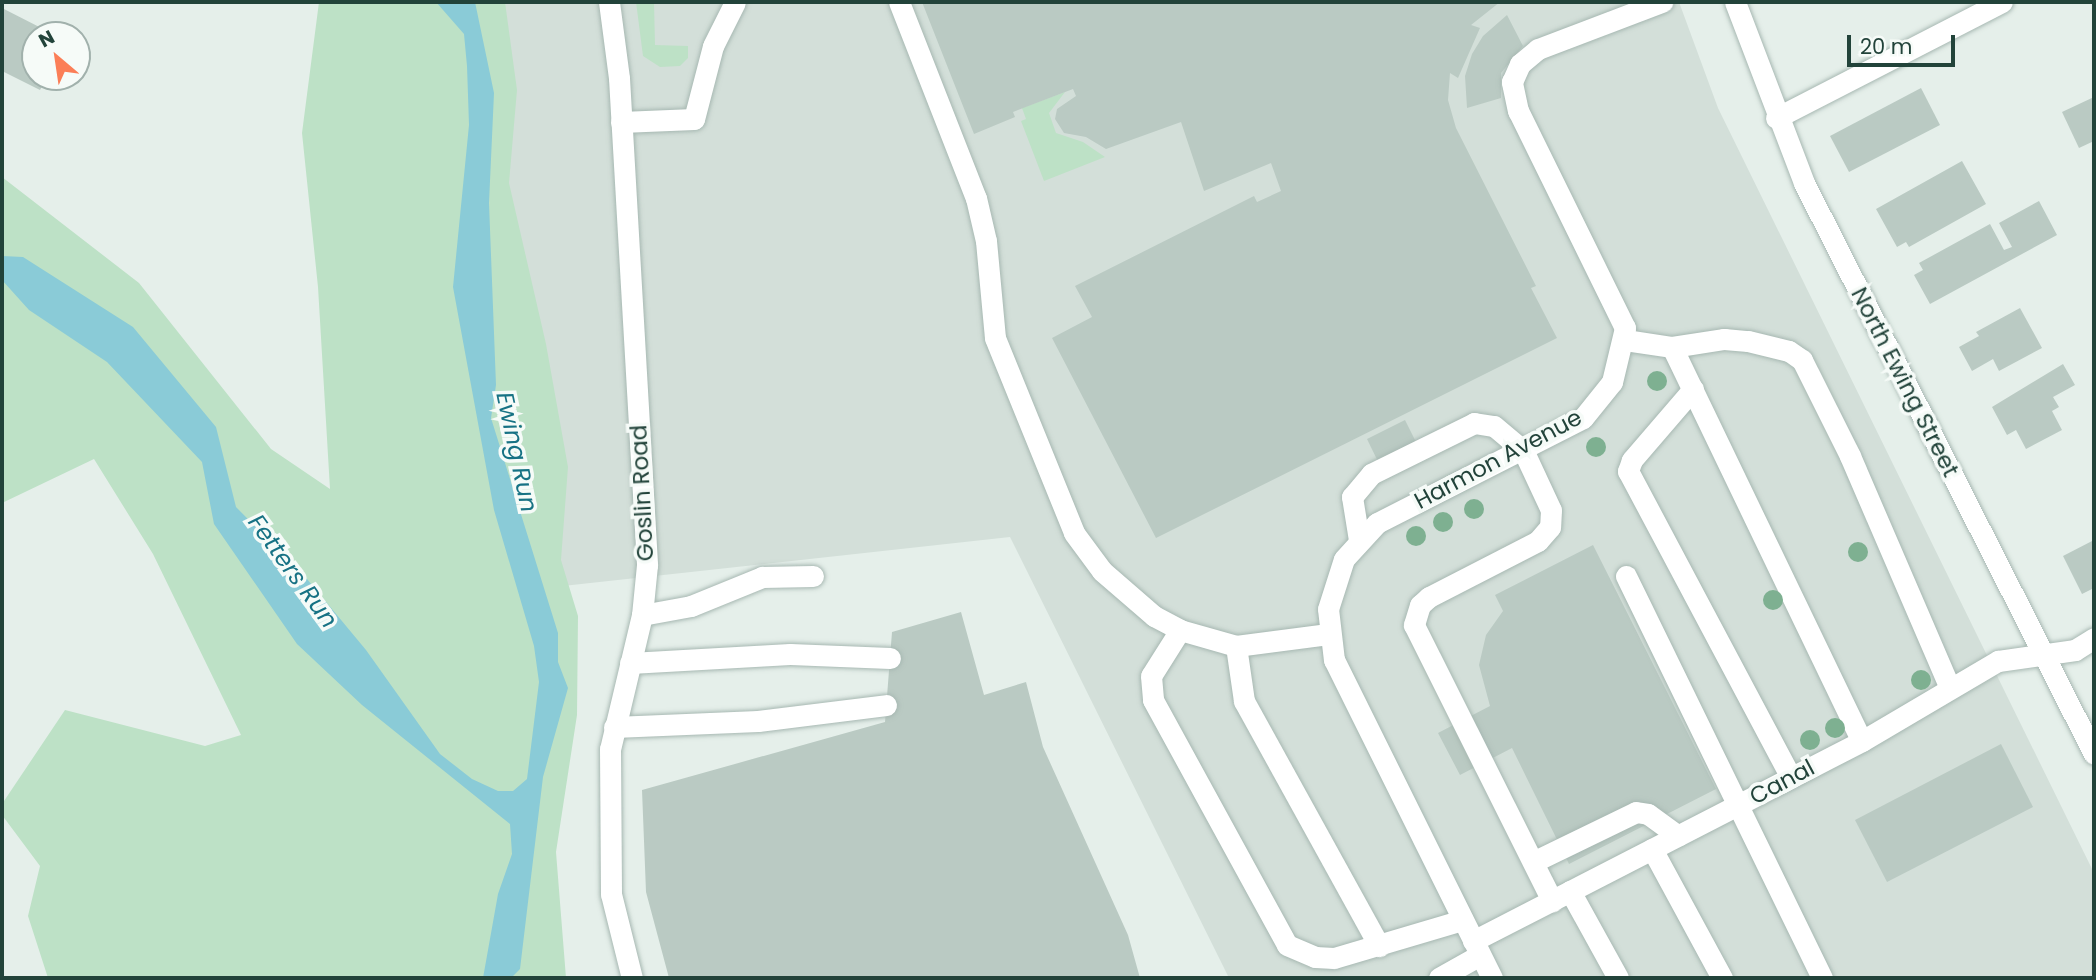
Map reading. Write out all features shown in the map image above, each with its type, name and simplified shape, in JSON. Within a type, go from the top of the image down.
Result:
[{"type":"street","name":"Goslin Road","points":[[609,2],[621,121],[647,565],[642,615],[614,727],[608,830],[611,894],[632,978]]},
{"type":"street","points":[[621,121],[694,119],[713,46],[735,2]]},
{"type":"street","points":[[899,2],[976,198],[986,241],[995,338],[1074,533],[1102,571],[1154,616],[1180,630],[1236,646],[1328,634]]},
{"type":"street","points":[[1662,2],[1538,49],[1520,64],[1512,82],[1518,111],[1618,311],[1625,340],[1672,347],[1724,339],[1775,347],[1802,360],[1850,456],[1949,686]]},
{"type":"street","name":"North Ewing Street","points":[[1735,2],[1776,118],[1804,183],[2094,754]]},
{"type":"street","points":[[1776,118],[2003,2]]},
{"type":"street","name":"Harmon Avenue","points":[[1492,978],[1334,660],[1328,634],[1334,580],[1359,540],[1391,515],[1583,418],[1599,403],[1619,365],[1625,340]]},
{"type":"street","points":[[1672,347],[1862,741]]},
{"type":"street","points":[[1693,389],[1632,460],[1628,471],[1791,777]]},
{"type":"street","points":[[1359,540],[1352,497],[1371,474],[1474,423],[1494,426],[1523,450],[1551,510],[1550,527],[1538,541],[1429,597],[1420,605],[1414,625],[1533,862],[1561,896],[1618,978]]},
{"type":"street","points":[[642,615],[691,606],[762,577],[813,576]]},
{"type":"street","points":[[1626,576],[1822,978]]},
{"type":"street","points":[[1180,630],[1152,676],[1150,690],[1276,930],[1287,944],[1315,957],[1334,958],[1462,920]]},
{"type":"street","name":"Canal","points":[[1439,978],[1476,948],[1561,896],[1862,741],[1949,686],[1998,661],[2044,657],[2075,650],[2094,638]]},
{"type":"street","points":[[1236,646],[1244,701],[1379,946]]},
{"type":"street","points":[[630,663],[790,654],[890,658]]},
{"type":"street","points":[[614,727],[758,721],[886,705]]},
{"type":"street","points":[[1533,862],[1636,812],[1648,814],[1678,836]]},
{"type":"street","points":[[1652,849],[1722,978]]},
{"type":"shaded area","points":[[458,2],[1679,2],[1718,108],[2094,873],[2094,978],[1229,978],[1010,537],[498,593]]},
{"type":"green space","points":[[319,2],[505,2],[517,90],[509,183],[546,344],[568,467],[561,560],[578,616],[577,715],[556,852],[566,978],[48,978],[28,916],[40,866],[2,815],[2,804],[65,710],[205,746],[241,735],[153,554],[94,459],[2,503],[2,177],[139,283],[271,449],[330,489],[318,287],[302,133]]},
{"type":"green space","points":[[636,2],[654,2],[655,45],[688,46],[688,58],[680,66],[660,67],[643,56]]},
{"type":"green space","points":[[1065,92],[1049,113],[1056,133],[1083,142],[1105,157],[1044,181],[1021,121],[1026,119],[1022,108]]},
{"type":"water","name":"Fetters Run","points":[[436,2],[475,2],[494,93],[489,203],[496,385],[491,418],[558,633],[558,662],[568,688],[543,777],[520,969],[511,978],[483,978],[498,894],[512,854],[510,824],[362,705],[297,644],[214,524],[202,462],[107,362],[29,310],[2,280],[2,256],[23,257],[133,327],[216,427],[236,507],[307,579],[366,650],[440,754],[472,779],[498,791],[513,791],[527,779],[539,682],[534,646],[494,510],[453,287],[469,125],[467,66],[464,34]]},
{"type":"building","points":[[922,2],[1500,2],[1471,25],[1480,28],[1458,78],[1450,73],[1448,100],[1456,128],[1536,286],[1531,288],[1557,338],[1156,538],[1052,338],[1092,317],[1075,286],[1254,196],[1257,202],[1281,191],[1271,163],[1204,191],[1181,122],[1106,149],[1086,137],[1064,133],[1055,119],[1057,109],[1076,96],[1073,89],[1013,112],[1015,117],[974,134]]},
{"type":"building","points":[[2,8],[28,21],[21,21],[21,80],[2,71]]},
{"type":"building","points":[[1507,15],[1523,46],[1501,73],[1501,98],[1467,108],[1465,76],[1472,54],[1483,36]]},
{"type":"building","points":[[1921,88],[1940,125],[1849,172],[1830,136]]},
{"type":"building","points":[[2094,97],[2094,141],[2079,148],[2062,112]]},
{"type":"building","points":[[1962,161],[1986,204],[1909,247],[1906,242],[1897,247],[1876,209]]},
{"type":"building","points":[[2039,201],[2057,235],[1930,304],[1914,275],[1923,270],[1919,263],[1990,224],[2004,250],[2012,247],[1999,223]]},
{"type":"building","points":[[2020,308],[2042,348],[1999,371],[1993,359],[1972,371],[1959,347],[1979,336],[1976,332]]},
{"type":"building","points":[[2063,364],[2075,385],[2053,397],[2059,407],[2052,411],[2062,430],[2026,449],[2016,430],[2007,435],[1992,407]]},
{"type":"building","points":[[1405,420],[1423,456],[1385,476],[1367,439]]},
{"type":"building","points":[[2094,540],[2094,588],[2082,594],[2063,556]]},
{"type":"building","points":[[1593,545],[1716,789],[1569,864],[1512,748],[1460,775],[1438,733],[1490,706],[1479,665],[1486,635],[1503,611],[1495,595]]},
{"type":"building","points":[[961,612],[984,695],[1026,682],[1043,747],[1128,935],[1140,978],[669,978],[646,892],[642,790],[885,722],[892,632]]},
{"type":"building","points":[[2001,744],[2033,807],[1887,882],[1855,820]]},
{"type":"water label","name":"Ewing Run","points":[[517,452]]}]
